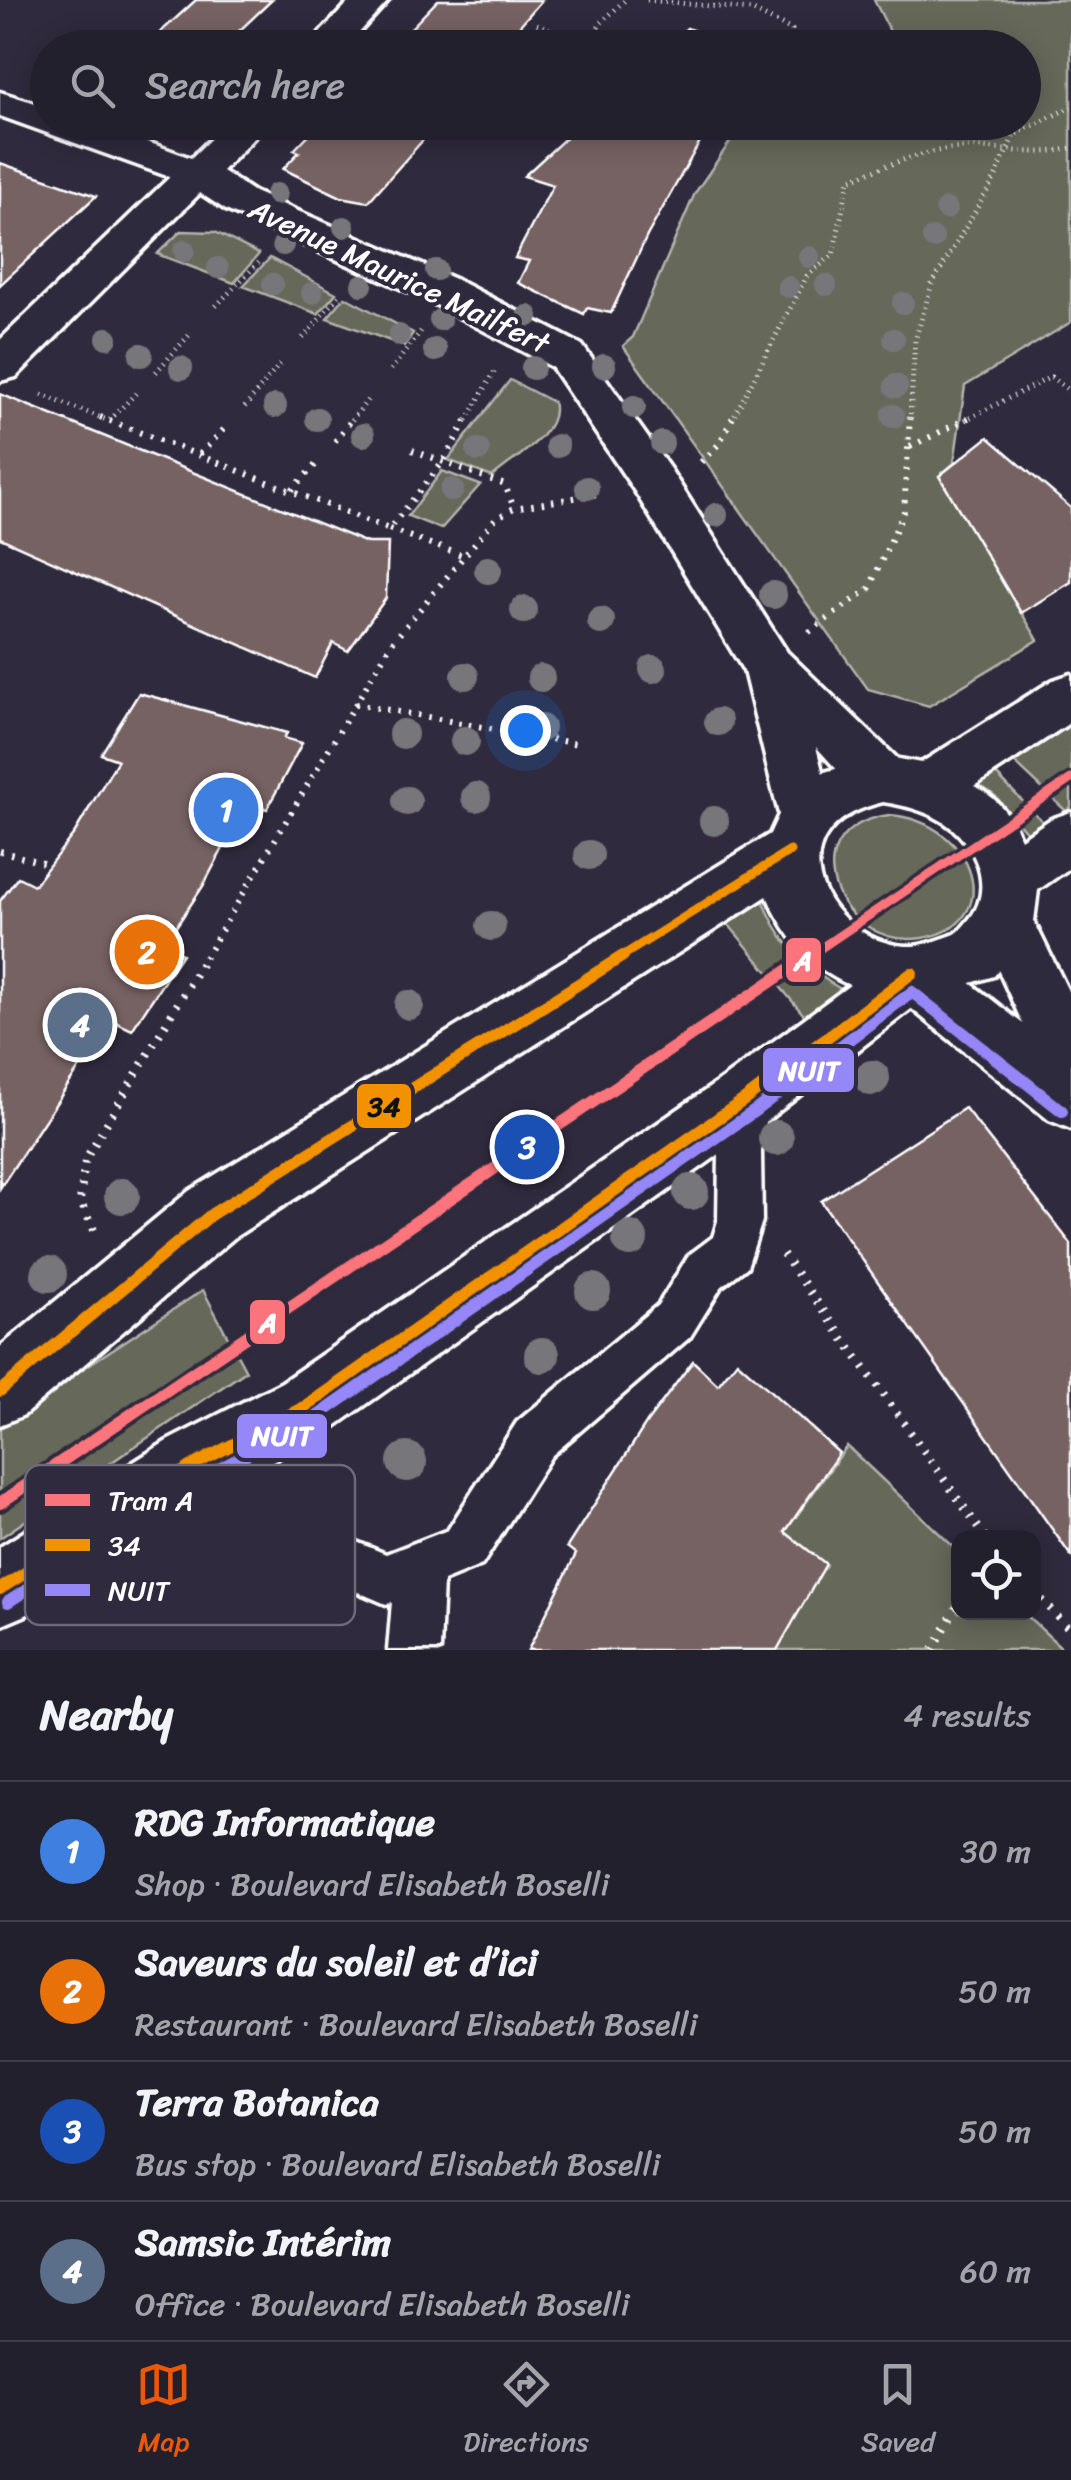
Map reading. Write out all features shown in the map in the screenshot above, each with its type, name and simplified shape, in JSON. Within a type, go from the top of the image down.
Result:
[{"type":"street","points":[[341,30],[370,0]]},
{"type":"street","points":[[0,103],[30,114]]},
{"type":"street","name":"Avenue Maurice Mailfert","points":[[105,140],[199,174],[240,200],[442,290],[566,356],[653,481],[769,667],[905,783]]},
{"type":"street","points":[[14,378],[232,140]]},
{"type":"street","name":"Avenue Maurice Mailfert","points":[[769,667],[798,832]]},
{"type":"street","points":[[0,1391],[212,1214],[798,832],[840,789],[905,783],[1071,696]]},
{"type":"street","points":[[905,783],[971,811],[991,833],[1008,899],[1071,1061]]},
{"type":"street","points":[[798,832],[794,894],[808,918],[831,942],[861,962],[912,974],[1071,1099]]},
{"type":"street","points":[[194,1465],[306,1406],[747,1098],[912,974],[973,957],[1008,899],[1071,836]]},
{"type":"street","points":[[0,1588],[25,1572]]},
{"type":"lane","points":[[355,1566],[386,1579],[464,1548],[534,1439],[674,1320],[705,1271],[731,1251],[740,1221],[740,1152],[747,1098]]},
{"type":"lane","points":[[414,1650],[419,1567]]},
{"type":"path","points":[[597,30],[625,0]]},
{"type":"path","points":[[648,0],[751,10],[792,30]]},
{"type":"path","points":[[537,24],[551,30]]},
{"type":"path","points":[[1041,122],[1071,107]]},
{"type":"path","points":[[826,621],[870,589],[904,511],[916,340],[932,284],[995,178],[1012,140]]},
{"type":"path","points":[[708,456],[720,444],[808,276],[833,255],[849,180],[904,159],[957,148],[1038,156],[1071,148]]},
{"type":"path","points":[[216,306],[268,252]]},
{"type":"path","points":[[303,338],[344,290]]},
{"type":"path","points":[[391,370],[422,329]]},
{"type":"path","points":[[156,372],[192,332]]},
{"type":"path","points":[[245,407],[280,364]]},
{"type":"path","points":[[389,529],[442,462],[498,364]]},
{"type":"path","points":[[908,448],[1050,376],[1071,392]]},
{"type":"path","points":[[14,378],[110,420],[464,556]]},
{"type":"path","points":[[110,420],[138,391]]},
{"type":"path","points":[[335,442],[370,398]]},
{"type":"path","points":[[200,454],[227,426]]},
{"type":"path","points":[[412,450],[505,485],[514,508]]},
{"type":"path","points":[[292,490],[318,461]]},
{"type":"path","points":[[96,1233],[80,1201],[86,1160],[391,644],[495,519],[514,508],[616,491]]},
{"type":"path","points":[[355,704],[578,744]]},
{"type":"path","points":[[0,851],[50,865]]},
{"type":"path","points":[[778,1246],[980,1530]]},
{"type":"path","points":[[1041,1599],[1071,1631]]},
{"type":"path","points":[[934,1650],[951,1617]]},
{"type":"green space","points":[[874,0],[1071,0],[1071,322],[965,386],[954,463],[939,476],[1038,640],[929,706],[868,689],[623,346],[633,337],[695,193],[731,140],[1041,140],[1041,30],[889,30]]},
{"type":"green space","points":[[181,231],[215,232],[259,254],[234,283],[157,254]]},
{"type":"green space","points":[[270,258],[336,293],[318,314],[243,286]]},
{"type":"green space","points":[[345,297],[413,333],[404,346],[327,318]]},
{"type":"green space","points":[[510,380],[553,402],[554,413],[543,434],[492,477],[448,460]]},
{"type":"green space","points":[[442,471],[480,485],[441,529],[408,516]]},
{"type":"green space","points":[[1071,719],[1071,807],[1066,811],[1011,759]]},
{"type":"green space","points":[[992,770],[1045,824],[1029,835],[995,796],[975,782]]},
{"type":"green space","points":[[889,815],[919,821],[943,835],[960,853],[970,874],[972,895],[965,914],[949,929],[922,938],[892,937],[867,926],[848,908],[836,887],[832,863],[839,842],[858,825]]},
{"type":"green space","points":[[761,893],[774,924],[793,951],[817,974],[846,992],[808,1020],[723,918]]},
{"type":"green space","points":[[203,1290],[246,1371],[108,1465],[25,1465],[25,1521],[0,1538],[0,1423]]},
{"type":"green space","points":[[847,1446],[951,1544],[951,1620],[1032,1620],[1064,1650],[777,1650],[825,1564],[785,1532]]},
{"type":"building","points":[[196,0],[272,0],[240,30],[163,30]]},
{"type":"building","points":[[438,0],[542,0],[516,30],[409,30]]},
{"type":"building","points":[[304,140],[423,140],[368,202],[341,197],[283,169],[299,152],[294,150]]},
{"type":"building","points":[[563,140],[701,140],[647,236],[611,313],[587,308],[584,314],[518,283],[529,261],[515,258],[553,185],[524,176]]},
{"type":"building","points":[[0,163],[96,196],[0,285]]},
{"type":"building","points":[[0,394],[367,543],[388,543],[386,598],[348,651],[333,643],[315,678],[0,538]]},
{"type":"building","points":[[988,437],[1071,508],[1071,582],[1021,613],[939,476]]},
{"type":"building","points":[[139,693],[287,733],[284,738],[302,743],[267,809],[247,803],[203,886],[164,945],[182,954],[132,1030],[111,1020],[0,1188],[0,901],[18,877],[34,885],[75,832],[118,760],[101,754]]},
{"type":"building","points":[[965,1108],[1071,1244],[1071,1556],[821,1201]]},
{"type":"building","points":[[693,1361],[718,1385],[737,1361],[839,1453],[785,1532],[826,1564],[777,1650],[528,1650],[576,1554],[567,1547],[647,1422]]},
{"type":"tram line","name":"A","points":[[56,1465],[1071,779]]},
{"type":"tram line","name":"A","points":[[0,1503],[25,1486]]},
{"type":"transit line","name":"34","points":[[0,1391],[212,1214],[790,851]]},
{"type":"transit line","name":"34","points":[[194,1465],[306,1406],[747,1098],[912,973]]},
{"type":"transit line","name":"NUIT","points":[[226,1465],[315,1418],[756,1110],[912,992],[1062,1111]]},
{"type":"transit line","name":"34","points":[[0,1589],[25,1573]]},
{"type":"transit line","name":"NUIT","points":[[8,1602],[25,1591]]},
{"type":"place","name":"RDG Informatique","points":[[226,810]]},
{"type":"place","name":"Saveurs du soleil et d’ici","points":[[147,952]]},
{"type":"place","name":"Samsic Intérim","points":[[80,1025]]},
{"type":"place","name":"Terra Botanica","points":[[527,1147]]}]
